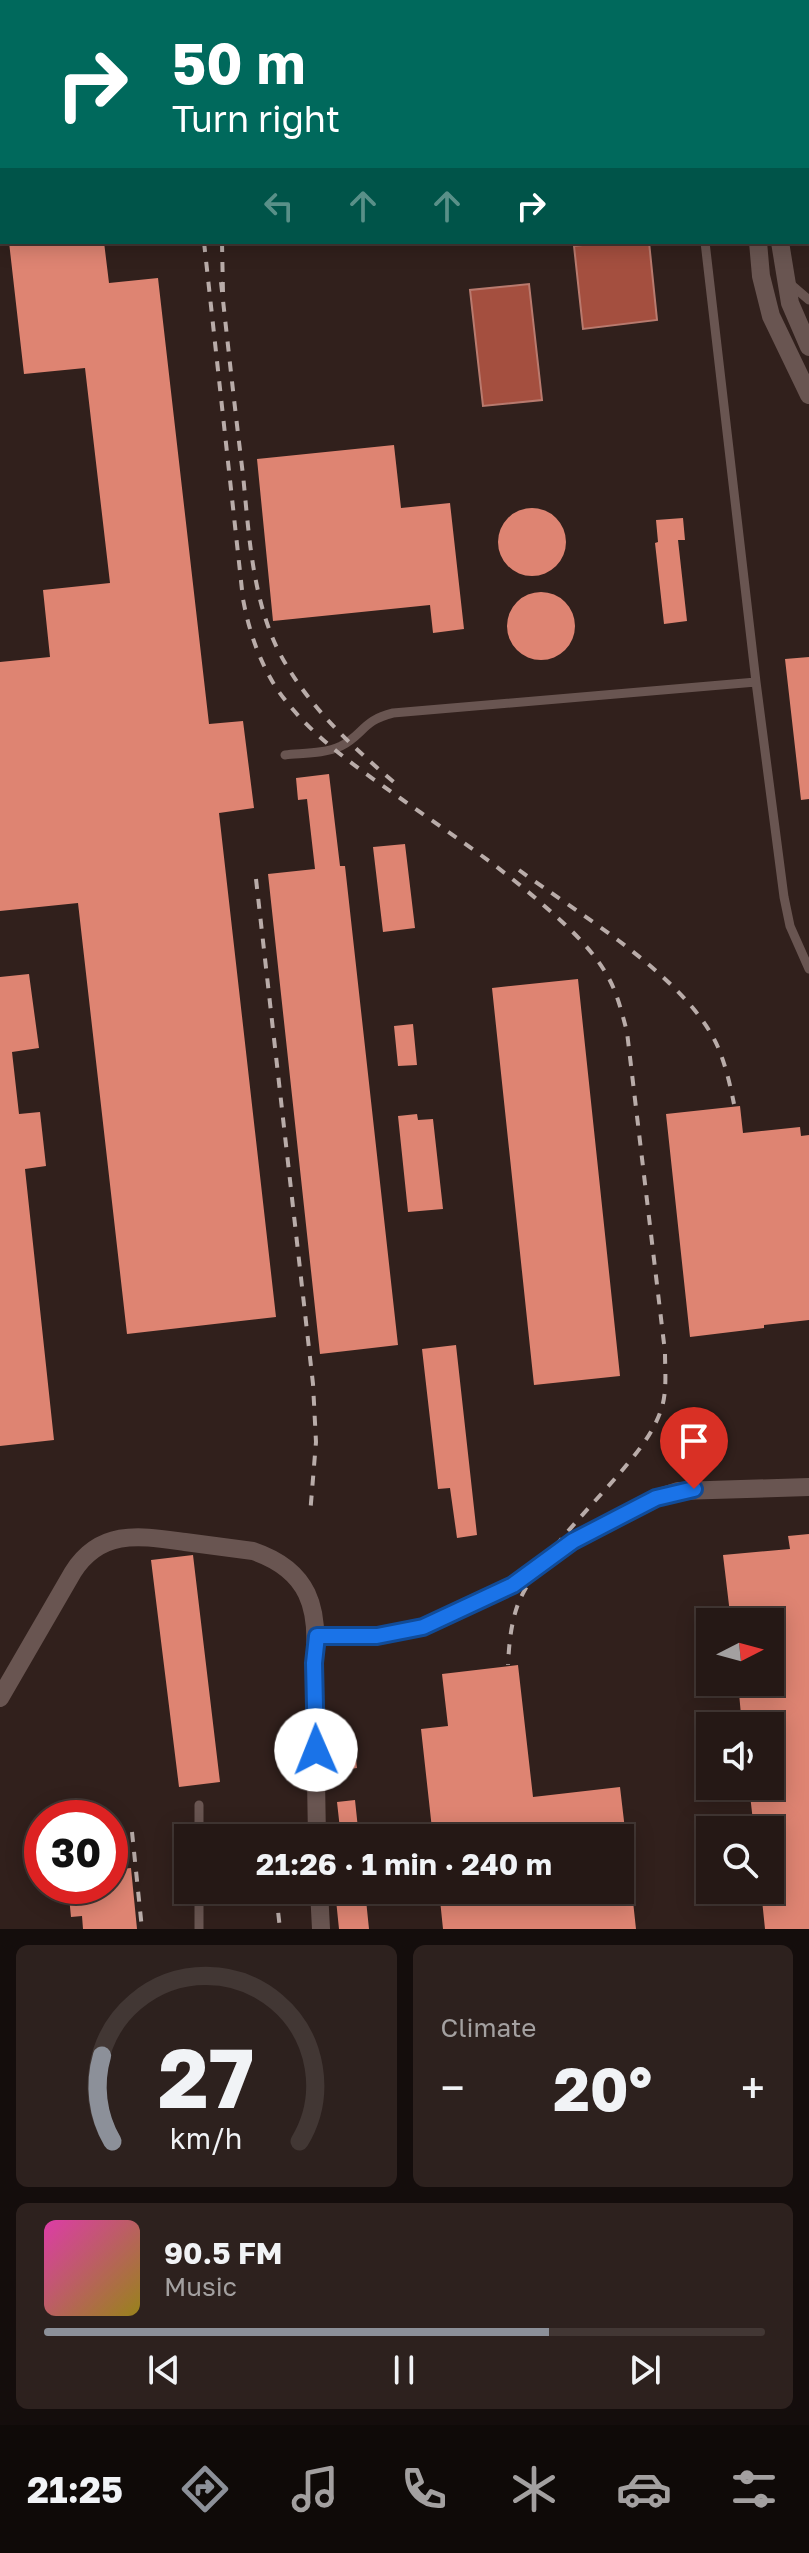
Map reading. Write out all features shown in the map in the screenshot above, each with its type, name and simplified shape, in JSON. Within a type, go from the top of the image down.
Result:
[{"type":"street","points":[[758,244],[766,298],[776,328],[809,395]]},
{"type":"street","points":[[780,244],[785,280],[796,319],[809,347]]},
{"type":"street","points":[[317,1636],[377,1636],[423,1627],[513,1585],[573,1541],[656,1498],[678,1491],[809,1487]]},
{"type":"street","points":[[0,1698],[79,1563],[87,1554],[113,1539],[146,1536],[253,1551],[270,1557],[295,1574],[304,1586],[315,1615],[317,1824]]},
{"type":"street","points":[[320,1904],[321,1929]]},
{"type":"lane","points":[[705,244],[784,897],[790,926],[809,969]]},
{"type":"lane","points":[[785,280],[809,300]]},
{"type":"lane","points":[[776,328],[796,319]]},
{"type":"lane","points":[[285,755],[323,751],[342,745],[372,720],[393,713],[756,682]]},
{"type":"lane","points":[[199,1805],[199,1824]]},
{"type":"lane","points":[[199,1904],[199,1929]]},
{"type":"shaded area","points":[[649,244],[657,320],[583,329],[574,246]]},
{"type":"shaded area","points":[[529,284],[542,400],[483,406],[470,290]]},
{"type":"building","points":[[9,244],[104,244],[109,283],[158,278],[209,724],[243,721],[254,808],[219,813],[276,1317],[127,1334],[78,903],[0,911],[0,662],[50,657],[43,590],[110,583],[85,368],[24,374]]},
{"type":"building","points":[[394,445],[401,508],[450,503],[464,629],[433,633],[430,605],[273,621],[257,459]]},
{"type":"building","points":[[532,508],[556,518],[566,542],[556,566],[532,576],[508,566],[498,542],[508,518]]},
{"type":"building","points":[[683,518],[685,540],[678,540],[687,621],[664,624],[655,543],[658,542],[656,520]]},
{"type":"building","points":[[541,592],[565,602],[575,626],[565,650],[541,660],[517,650],[507,626],[517,602]]},
{"type":"building","points":[[809,657],[809,799],[801,800],[785,659]]},
{"type":"building","points":[[329,774],[340,866],[345,866],[398,1345],[320,1354],[268,874],[315,869],[307,799],[298,800],[296,778]]},
{"type":"building","points":[[405,844],[415,928],[383,932],[373,847]]},
{"type":"building","points":[[29,974],[39,1048],[12,1052],[19,1114],[40,1112],[46,1166],[25,1169],[54,1440],[0,1446],[0,977]]},
{"type":"building","points":[[578,979],[620,1376],[534,1385],[492,988]]},
{"type":"building","points":[[413,1024],[417,1065],[398,1066],[394,1026]]},
{"type":"building","points":[[740,1106],[743,1133],[800,1127],[801,1136],[809,1135],[809,1320],[690,1337],[666,1114]]},
{"type":"building","points":[[417,1114],[418,1120],[433,1119],[443,1209],[408,1212],[398,1116]]},
{"type":"building","points":[[456,1345],[477,1535],[457,1538],[450,1488],[438,1489],[422,1349]]},
{"type":"building","points":[[809,1534],[809,1929],[765,1929],[762,1904],[784,1904],[784,1816],[752,1816],[751,1800],[784,1800],[784,1712],[741,1712],[739,1696],[784,1696],[784,1608],[729,1608],[723,1555],[790,1549],[788,1536]]},
{"type":"building","points":[[193,1555],[220,1782],[179,1787],[151,1560]]},
{"type":"building","points":[[518,1665],[533,1797],[620,1787],[624,1824],[431,1824],[421,1729],[448,1726],[442,1674]]},
{"type":"building","points":[[348,1730],[349,1743],[354,1742],[357,1768],[335,1771],[327,1744],[333,1744],[331,1732]]},
{"type":"building","points":[[355,1800],[358,1824],[339,1824],[337,1802]]},
{"type":"building","points":[[128,1868],[131,1868],[137,1929],[83,1929],[82,1916],[71,1917],[70,1904],[128,1904]]},
{"type":"building","points":[[336,1904],[366,1904],[369,1929],[339,1929]]},
{"type":"building","points":[[440,1904],[633,1904],[636,1929],[443,1929]]},
{"type":"railway","points":[[204,244],[243,599],[248,623],[265,668],[289,705],[334,749],[490,862],[568,928],[607,975],[627,1032],[665,1352],[664,1400],[659,1417],[638,1451],[564,1536],[526,1588],[514,1619],[508,1665]]},
{"type":"railway","points":[[222,244],[223,293]]},
{"type":"railway","points":[[221,282],[250,543],[257,588],[270,631],[290,671],[316,707],[395,783]]},
{"type":"railway","points":[[519,870],[629,948],[681,995],[702,1020],[717,1045],[734,1104]]},
{"type":"railway","points":[[256,879],[313,1384],[316,1442],[310,1515]]},
{"type":"railway","points":[[132,1832],[142,1929]]},
{"type":"railway","points":[[277,1904],[280,1929]]},
{"type":"route","points":[[316,1750],[314,1663],[317,1636],[377,1636],[423,1627],[513,1585],[573,1541],[656,1498],[694,1489]]}]
